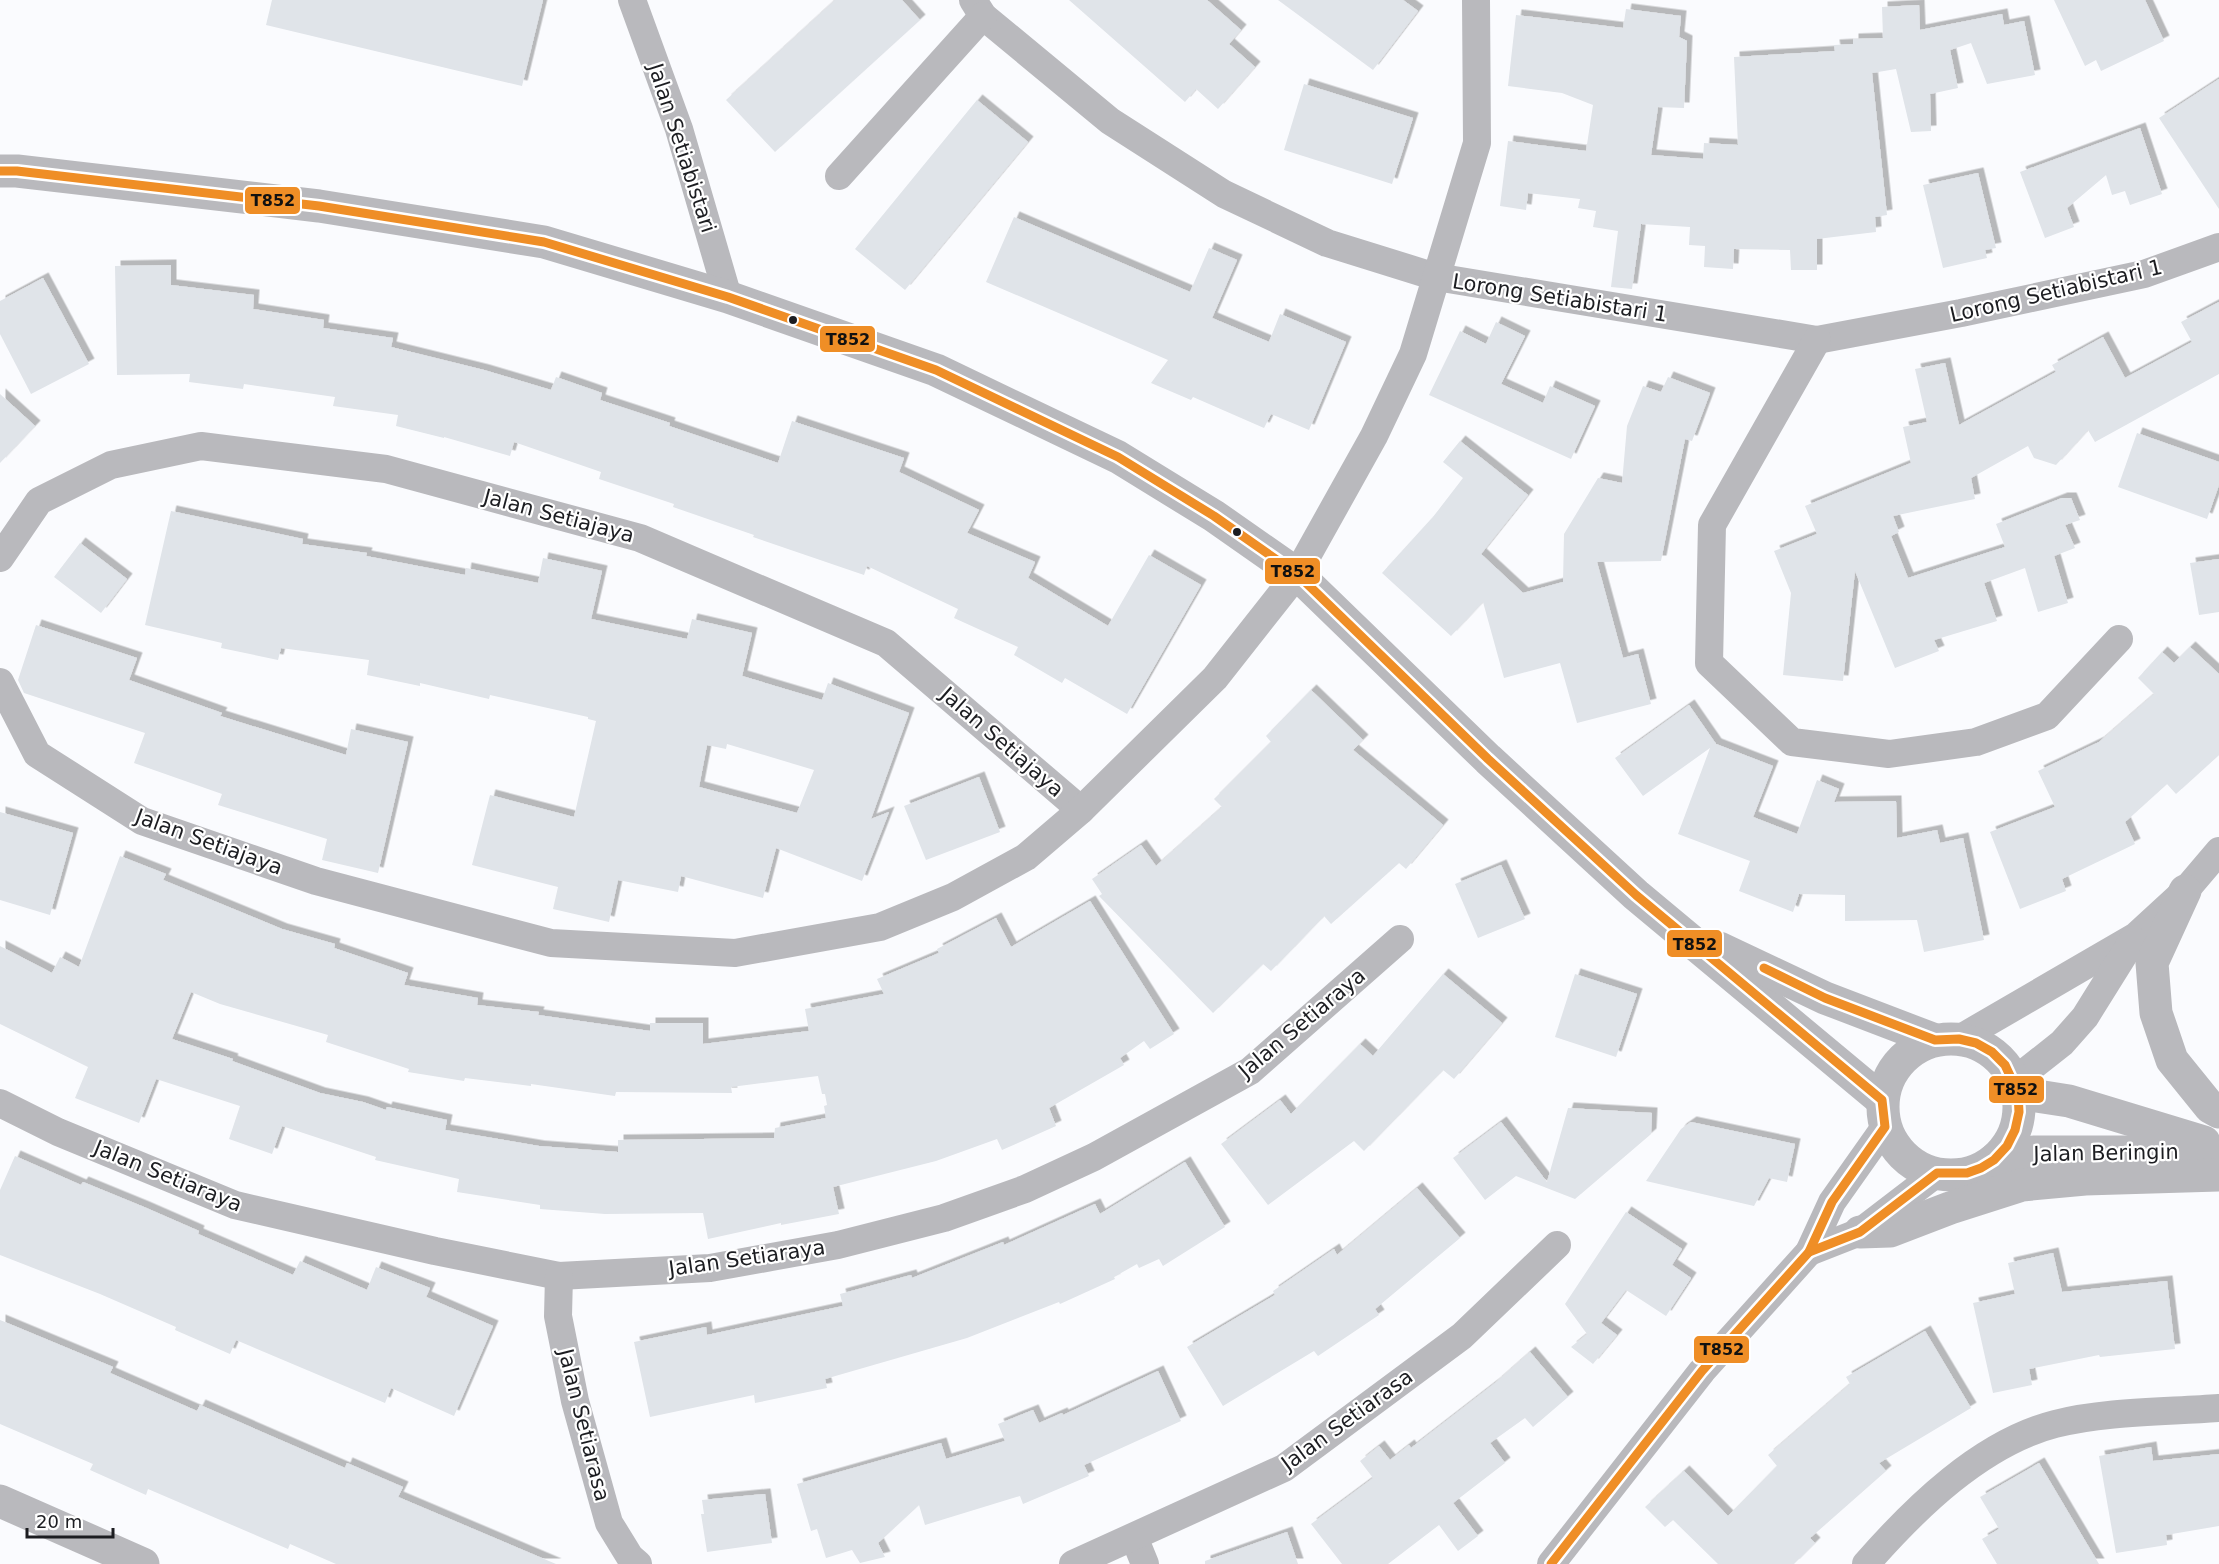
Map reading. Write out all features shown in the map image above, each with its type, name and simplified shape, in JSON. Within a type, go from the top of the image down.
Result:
[{"type":"street","name":"Jalan Setiabistari","points":[[632,0],[679,129],[728,297]]},
{"type":"street","name":"Jalan Setiajaya","points":[[0,682],[37,754],[141,821],[316,881],[551,943],[735,953],[880,927],[953,897],[1026,856],[1081,810],[1215,678],[1297,574],[1374,436],[1413,354],[1477,143],[1476,0]]},
{"type":"street","points":[[839,176],[978,8]]},
{"type":"street","name":"Lorong Setiabistari 1","points":[[978,8],[1110,121],[1224,194],[1327,243],[1436,277],[1817,340],[1961,313],[2144,274],[2219,247]]},
{"type":"street","points":[[0,171],[17,171],[319,206],[544,242],[728,297],[936,370],[1033,415],[1118,457],[1214,516],[1297,574],[1488,759],[1636,895],[1679,930],[1884,1114],[1900,1152],[1910,1162],[1937,1173],[1967,1173],[1994,1160],[2007,1146],[2015,1130],[2019,1112],[2016,1087],[2005,1065],[1992,1052],[1976,1043],[1947,1039],[1825,998],[1679,930]]},
{"type":"street","points":[[1817,340],[1712,525],[1709,663],[1792,742],[1889,754],[1976,742],[2047,716],[2120,639]]},
{"type":"street","name":"Jalan Setiajaya","points":[[0,558],[39,501],[111,465],[201,446],[386,469],[640,538],[886,643],[1081,810]]},
{"type":"street","points":[[1551,1564],[1702,1371],[1809,1251],[1832,1202],[1884,1114],[1887,1080],[1899,1062],[1915,1048],[1947,1039],[2136,936],[2185,891],[2219,851]]},
{"type":"street","points":[[2185,891],[2152,963],[2156,1013],[2172,1060],[2210,1107],[2219,1112]]},
{"type":"street","points":[[2016,1087],[2062,1043],[2085,1017],[2136,936]]},
{"type":"street","name":"Jalan Setiaraya","points":[[0,1103],[58,1132],[235,1205],[435,1251],[559,1276],[710,1268],[838,1245],[944,1218],[1025,1189],[1094,1157],[1250,1071],[1400,939]]},
{"type":"street","name":"Jalan Beringin","points":[[2016,1087],[2219,1147]]},
{"type":"street","name":"Jalan Beringin","points":[[1994,1160],[2034,1152],[2219,1152]]},
{"type":"street","points":[[1809,1251],[1860,1232],[1937,1173]]},
{"type":"street","points":[[1860,1232],[1890,1231],[1950,1208],[2022,1185],[2085,1179],[2219,1175]]},
{"type":"street","name":"Jalan Setiarasa","points":[[1073,1564],[1284,1468],[1462,1336],[1557,1245]]},
{"type":"street","name":"Jalan Setiarasa","points":[[559,1276],[558,1316],[575,1401],[609,1523],[630,1557],[638,1564]]},
{"type":"street","points":[[1866,1564],[1960,1471],[2006,1443],[2054,1424],[2111,1415],[2219,1408]]},
{"type":"street","points":[[0,1502],[143,1564]]},
{"type":"street","points":[[1134,1537],[1145,1564]]},
{"type":"building","points":[[272,0],[543,0],[522,86],[266,25]]},
{"type":"building","points":[[835,0],[902,0],[920,20],[775,152],[726,100]]},
{"type":"building","points":[[1069,0],[1207,0],[1241,30],[1229,44],[1255,67],[1218,109],[1196,89],[1185,102]]},
{"type":"building","points":[[1278,0],[1403,0],[1418,11],[1373,70]]},
{"type":"building","points":[[2054,0],[2145,0],[2164,41],[2101,71],[2096,60],[2085,66]]},
{"type":"building","points":[[1919,5],[1920,30],[2002,14],[2004,25],[2024,21],[2035,75],[1987,84],[1971,43],[1950,50],[1958,88],[1930,94],[1931,131],[1911,132],[1896,69],[1872,73],[1887,215],[1875,217],[1876,232],[1817,239],[1817,270],[1791,270],[1790,250],[1734,249],[1733,269],[1704,267],[1705,246],[1689,245],[1690,227],[1641,224],[1632,289],[1611,287],[1618,231],[1593,227],[1596,211],[1578,208],[1580,199],[1528,193],[1526,210],[1500,206],[1508,141],[1586,151],[1593,105],[1562,93],[1508,86],[1516,15],[1623,28],[1626,9],[1681,16],[1679,37],[1687,41],[1684,108],[1658,107],[1651,155],[1703,159],[1704,143],[1738,145],[1734,57],[1835,51],[1834,45],[1853,44],[1853,39],[1883,38],[1882,7]]},
{"type":"building","points":[[2219,79],[2219,209],[2159,118]]},
{"type":"building","points":[[1304,84],[1413,118],[1392,184],[1284,150]]},
{"type":"building","points":[[977,100],[1028,142],[905,290],[855,249]]},
{"type":"building","points":[[2140,128],[2162,194],[2130,205],[2125,191],[2112,195],[2106,175],[2067,208],[2074,227],[2045,238],[2020,172]]},
{"type":"building","points":[[1978,173],[1996,248],[1985,250],[1987,258],[1943,268],[1923,185]]},
{"type":"building","points":[[1014,217],[1190,292],[1209,248],[1237,260],[1212,318],[1269,342],[1280,314],[1346,342],[1309,430],[1271,414],[1264,428],[1193,397],[1191,400],[1151,383],[1168,360],[986,282]]},
{"type":"building","points":[[171,265],[171,285],[254,295],[253,309],[324,320],[323,328],[393,338],[391,347],[484,370],[551,390],[556,377],[602,393],[600,400],[778,463],[792,421],[904,458],[899,472],[979,510],[967,533],[1035,562],[1028,578],[1108,626],[1149,555],[1201,585],[1127,714],[1065,678],[1062,683],[1014,655],[1018,647],[954,618],[958,609],[867,566],[864,575],[753,537],[754,535],[673,507],[674,504],[599,479],[601,472],[514,442],[510,456],[396,426],[398,415],[333,406],[335,397],[244,384],[243,389],[189,382],[190,374],[117,375],[115,266]]},
{"type":"building","points":[[43,278],[89,364],[31,394],[0,334],[0,301]]},
{"type":"building","points":[[2219,302],[2219,374],[2095,442],[2088,430],[2056,465],[2034,458],[2028,446],[1971,478],[1975,499],[1893,516],[1899,532],[1891,536],[1908,578],[2005,547],[1996,524],[2062,498],[2071,498],[2080,520],[2065,525],[2075,548],[2054,556],[2068,603],[2038,612],[2025,568],[1984,583],[1997,621],[1934,640],[1939,651],[1895,668],[1855,571],[1843,681],[1783,675],[1791,593],[1774,551],[1817,534],[1805,506],[1911,463],[1903,427],[1927,422],[1915,369],[1945,363],[1959,425],[2056,372],[2052,365],[2103,337],[2125,378],[2192,342],[2181,322]]},
{"type":"building","points":[[1496,322],[1525,336],[1501,384],[1543,403],[1550,386],[1595,406],[1571,459],[1429,395],[1460,331],[1486,344]]},
{"type":"building","points":[[1668,377],[1710,393],[1692,441],[1685,439],[1661,561],[1597,562],[1623,658],[1638,654],[1651,704],[1577,723],[1560,663],[1504,678],[1483,602],[1451,636],[1382,573],[1433,517],[1463,478],[1443,462],[1460,441],[1528,495],[1481,554],[1523,593],[1563,582],[1564,534],[1598,478],[1622,483],[1627,426],[1643,386],[1661,392]]},
{"type":"building","points":[[0,394],[35,426],[0,463]]},
{"type":"building","points":[[2137,433],[2219,462],[2219,485],[2207,519],[2118,487]]},
{"type":"building","points":[[171,511],[303,539],[302,544],[367,553],[366,556],[465,575],[466,568],[538,583],[543,558],[602,571],[591,619],[687,639],[692,619],[752,633],[742,676],[822,700],[828,683],[909,713],[871,819],[889,812],[862,881],[776,848],[763,898],[681,876],[678,892],[618,880],[609,922],[553,909],[558,887],[472,865],[490,795],[574,817],[596,721],[588,717],[490,695],[489,699],[420,683],[420,686],[367,675],[369,660],[281,648],[278,660],[221,648],[222,643],[145,625]],"holes":[[[727,744],[814,770],[797,813],[699,787],[707,745],[726,749]]]},
{"type":"building","points":[[80,543],[127,579],[101,613],[54,577]]},
{"type":"building","points":[[2219,559],[2219,612],[2199,615],[2190,563]]},
{"type":"building","points":[[36,625],[137,658],[129,680],[222,713],[220,716],[346,755],[351,729],[408,742],[378,873],[322,860],[327,839],[218,805],[222,794],[134,763],[145,733],[24,693],[18,680]]},
{"type":"building","points":[[2190,647],[2219,674],[2219,755],[2176,794],[2167,784],[2125,822],[2135,844],[2062,879],[2066,891],[2020,909],[1990,832],[2055,807],[2038,771],[2099,742],[2154,694],[2138,678],[2162,652],[2174,663]]},
{"type":"building","points":[[1311,690],[1363,740],[1353,750],[1443,825],[1406,869],[1399,863],[1331,924],[1324,916],[1271,971],[1263,964],[1213,1013],[1099,896],[1102,894],[1092,879],[1141,845],[1156,866],[1222,807],[1214,799],[1271,742],[1266,736]]},
{"type":"building","points":[[1689,705],[1716,744],[1773,766],[1753,817],[1797,834],[1817,780],[1839,789],[1834,802],[1896,801],[1897,838],[1937,830],[1940,843],[1963,838],[1984,940],[1924,952],[1917,920],[1845,921],[1845,895],[1799,894],[1793,912],[1739,891],[1750,861],[1678,834],[1710,748],[1643,796],[1615,758]]},
{"type":"building","points":[[979,777],[1000,832],[926,860],[904,806]]},
{"type":"building","points":[[0,812],[73,833],[50,915],[0,900]]},
{"type":"building","points":[[120,856],[166,874],[163,880],[282,929],[335,944],[334,948],[408,973],[404,985],[478,998],[477,1005],[539,1012],[538,1015],[650,1031],[650,1023],[703,1023],[703,1044],[809,1031],[805,1009],[884,994],[877,979],[939,953],[937,949],[996,918],[1011,947],[1090,901],[1174,1034],[1150,1049],[1144,1041],[1120,1058],[1124,1065],[1049,1108],[1056,1126],[1002,1150],[997,1139],[936,1161],[833,1187],[839,1214],[781,1225],[781,1223],[708,1239],[703,1213],[605,1214],[540,1209],[540,1205],[457,1192],[459,1179],[375,1160],[376,1157],[282,1126],[272,1154],[229,1139],[240,1106],[156,1079],[139,1123],[75,1098],[88,1067],[0,1024],[0,946],[52,973],[60,957],[79,967]],"holes":[[[191,992],[220,1004],[328,1035],[326,1042],[409,1069],[408,1072],[464,1081],[465,1078],[531,1086],[531,1084],[615,1096],[616,1092],[732,1093],[731,1087],[818,1076],[822,1094],[825,1094],[826,1118],[775,1128],[774,1138],[618,1140],[618,1152],[539,1146],[445,1130],[447,1120],[387,1107],[386,1110],[363,1102],[320,1093],[232,1061],[233,1059],[172,1039]]]},
{"type":"building","points":[[1501,865],[1525,919],[1478,938],[1455,884]]},
{"type":"building","points":[[1443,974],[1502,1023],[1454,1079],[1443,1070],[1364,1151],[1354,1141],[1268,1205],[1221,1144],[1280,1100],[1291,1114],[1360,1044],[1373,1056]]},
{"type":"building","points":[[1575,974],[1637,994],[1616,1057],[1555,1037]]},
{"type":"building","points":[[1568,1108],[1652,1113],[1651,1134],[1575,1199],[1516,1176],[1485,1200],[1453,1158],[1501,1122],[1547,1182]]},
{"type":"building","points":[[1691,1122],[1795,1144],[1787,1182],[1769,1178],[1754,1206],[1646,1181],[1681,1129]]},
{"type":"building","points":[[15,1156],[81,1185],[83,1182],[144,1207],[199,1231],[198,1234],[293,1275],[300,1261],[367,1290],[376,1267],[430,1288],[426,1297],[493,1326],[454,1416],[391,1388],[385,1403],[236,1340],[230,1354],[175,1330],[176,1327],[100,1294],[0,1255],[0,1190]]},
{"type":"building","points":[[1185,1162],[1225,1227],[1163,1266],[1159,1259],[1139,1268],[1137,1264],[1114,1277],[1115,1279],[1060,1304],[1059,1302],[967,1338],[825,1379],[827,1388],[755,1403],[754,1395],[650,1417],[634,1342],[706,1327],[707,1335],[843,1306],[840,1294],[911,1275],[912,1278],[1003,1242],[1004,1245],[1095,1204],[1100,1214]]},
{"type":"building","points":[[1417,1188],[1460,1238],[1375,1309],[1379,1315],[1318,1356],[1314,1351],[1223,1406],[1187,1347],[1275,1295],[1273,1291],[1334,1249],[1337,1255]]},
{"type":"building","points":[[1626,1212],[1682,1249],[1672,1265],[1691,1278],[1666,1316],[1626,1290],[1601,1323],[1617,1335],[1593,1364],[1571,1347],[1587,1334],[1565,1304]]},
{"type":"building","points":[[2053,1253],[2062,1292],[2167,1281],[2175,1349],[2100,1357],[2099,1355],[2029,1369],[2032,1385],[1993,1393],[1973,1303],[2015,1294],[2008,1263]]},
{"type":"building","points":[[0,1320],[113,1367],[110,1373],[197,1411],[200,1405],[345,1468],[347,1463],[403,1487],[398,1497],[556,1564],[336,1564],[290,1544],[288,1549],[148,1489],[146,1495],[90,1470],[93,1464],[0,1424]]},
{"type":"building","points":[[1925,1331],[1971,1408],[1879,1463],[1886,1471],[1810,1538],[1815,1543],[1794,1564],[1718,1564],[1673,1520],[1665,1527],[1645,1507],[1684,1471],[1728,1516],[1777,1466],[1768,1455],[1850,1384],[1846,1377]]},
{"type":"building","points":[[1530,1352],[1568,1397],[1533,1427],[1525,1418],[1490,1443],[1505,1463],[1453,1503],[1478,1536],[1458,1551],[1439,1525],[1388,1564],[1342,1564],[1311,1524],[1373,1478],[1360,1461],[1379,1446],[1390,1460],[1409,1445],[1411,1448],[1495,1383]]},
{"type":"building","points":[[1158,1371],[1181,1421],[1084,1465],[1089,1476],[1023,1504],[1020,1496],[925,1525],[919,1505],[878,1543],[885,1557],[860,1563],[852,1550],[826,1558],[817,1529],[811,1531],[797,1484],[941,1443],[946,1459],[1005,1441],[998,1424],[1033,1410],[1039,1423],[1062,1413],[1063,1415]]},
{"type":"building","points":[[2151,1447],[2153,1461],[2219,1454],[2219,1526],[2166,1535],[2167,1545],[2116,1553],[2099,1456]]},
{"type":"building","points":[[2039,1463],[2099,1564],[1997,1564],[1982,1539],[1999,1529],[1980,1497]]},
{"type":"building","points":[[765,1494],[772,1543],[707,1552],[701,1514],[704,1514],[702,1500]]},
{"type":"building","points":[[1287,1532],[1298,1564],[1205,1564],[1205,1561]]},
{"type":"transit line","name":"T852","points":[[0,171],[17,171],[319,206],[544,242],[728,297],[936,370],[1118,457],[1214,516],[1297,574],[1488,759],[1636,895],[1882,1100],[1885,1127],[1832,1202],[1809,1252],[1702,1371],[1551,1564]]},
{"type":"transit line","name":"T852","points":[[1764,968],[1825,998],[1935,1040],[1959,1039],[1976,1043],[1992,1052],[2005,1065],[2018,1093],[2019,1112],[2015,1130],[2007,1146],[1994,1160],[1967,1173],[1937,1173],[1860,1232],[1809,1252]]}]
